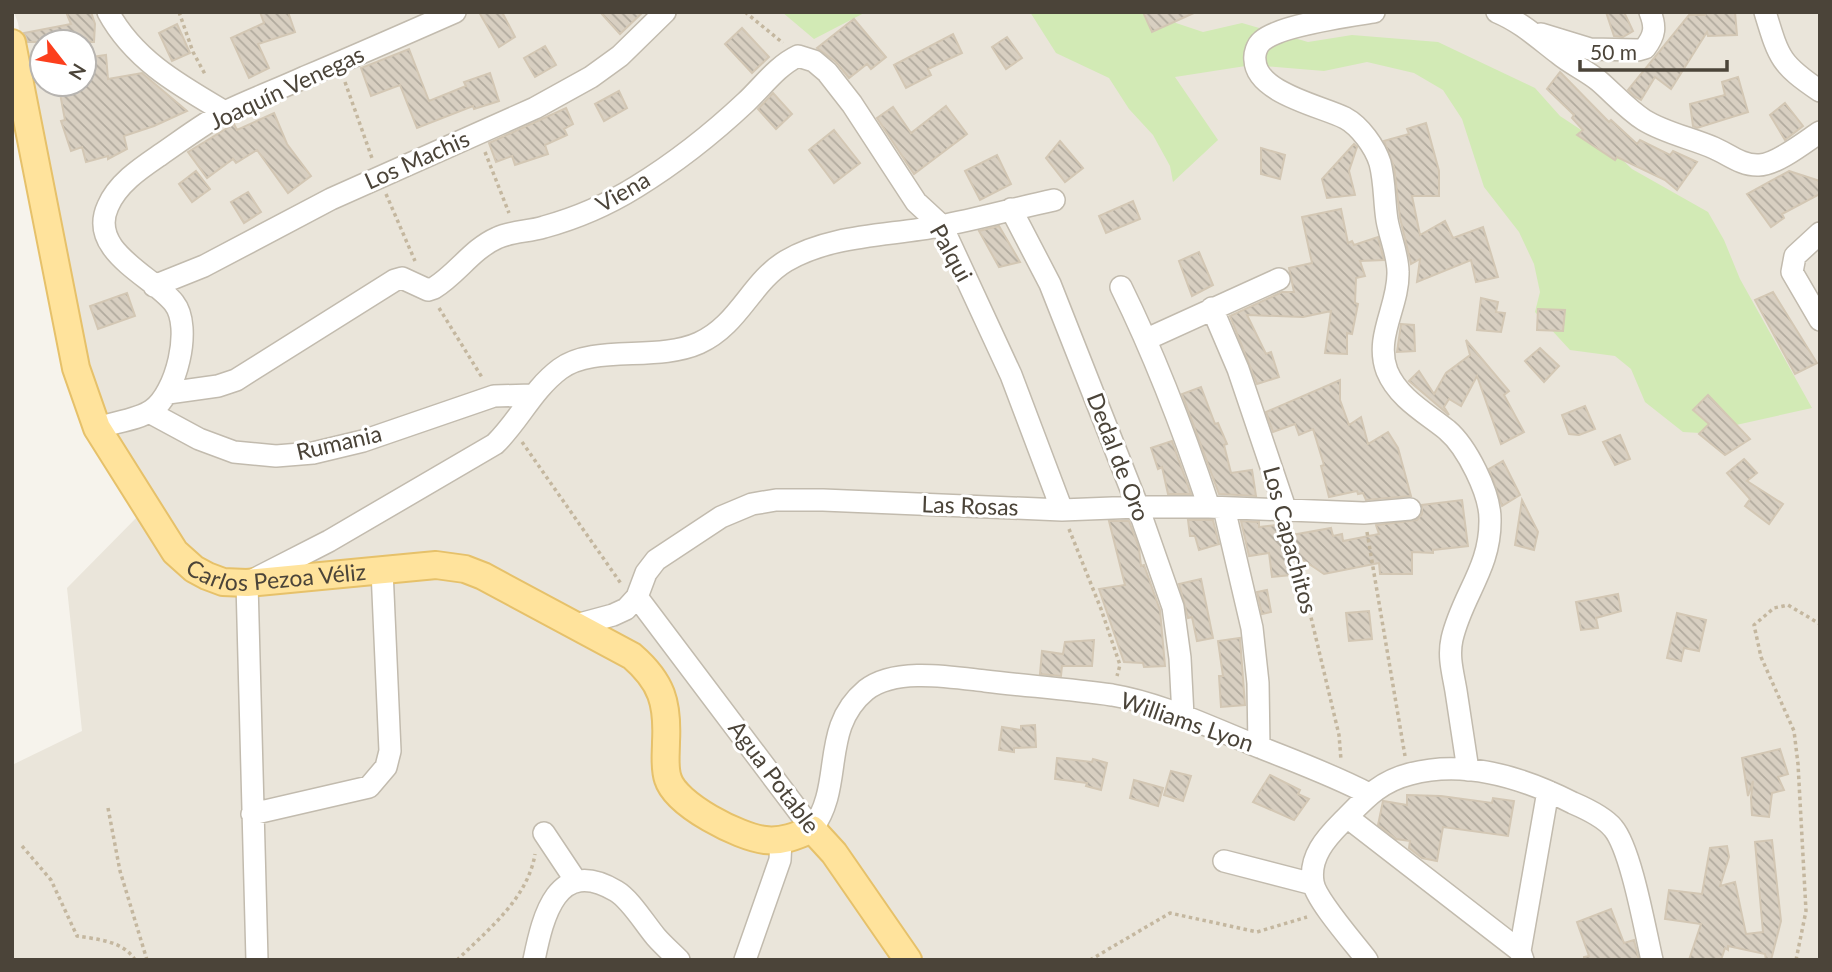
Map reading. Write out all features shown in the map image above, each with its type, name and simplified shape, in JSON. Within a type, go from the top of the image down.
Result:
[{"type":"main road","name":"Carlos Pezoa Véliz","points":[[12,43],[76,368],[97,428],[175,552],[194,569],[223,582],[247,583],[436,565],[465,569],[632,656],[649,671],[660,689],[666,708],[667,776],[671,789],[680,800],[750,837],[781,840],[812,829]]},
{"type":"main road","name":"Agua Potable","points":[[812,829],[834,853],[908,960]]},
{"type":"street","points":[[108,12],[130,44],[153,67],[225,112]]},
{"type":"street","name":"Joaquín Venegas","points":[[97,428],[149,412],[161,403],[168,393],[178,363],[183,334],[175,304],[115,252],[107,235],[104,221],[107,207],[117,192],[136,172],[225,112],[456,12]]},
{"type":"street","name":"Los Machis","points":[[155,286],[204,265],[331,199],[535,108],[591,78],[620,56],[665,12]]},
{"type":"street","points":[[1374,12],[1341,16],[1273,35],[1261,41],[1254,61],[1259,73],[1278,90],[1346,119],[1373,146],[1385,188],[1387,217],[1398,270],[1398,284],[1386,326],[1384,349],[1387,370],[1410,402],[1449,432],[1462,447],[1483,489],[1490,517],[1489,543],[1483,568],[1457,621],[1449,655],[1468,770]]},
{"type":"street","points":[[1497,12],[1532,31],[1644,120],[1741,162],[1760,166],[1782,157],[1820,132]]},
{"type":"street","points":[[1532,31],[1590,49],[1639,50],[1645,48],[1654,32],[1650,12]]},
{"type":"street","points":[[1765,12],[1778,53],[1788,68],[1820,92]]},
{"type":"street","name":"Palqui","points":[[798,56],[814,61],[827,72],[852,104],[916,202],[942,226],[1011,375],[1062,510]]},
{"type":"street","name":"Viena","points":[[428,290],[442,283],[477,250],[496,238],[564,222],[595,210],[637,186],[696,144],[745,103],[788,60],[798,56]]},
{"type":"street","points":[[257,960],[247,583],[329,541],[495,444],[512,428],[532,395],[560,369],[578,359],[672,351],[695,345],[715,335],[733,319],[784,262],[827,243],[942,226],[1054,200]]},
{"type":"street","name":"Dedal de Oro","points":[[1011,209],[1050,284],[1138,507],[1173,607],[1180,658],[1183,716]]},
{"type":"street","points":[[1820,233],[1795,256],[1793,272],[1820,320]]},
{"type":"street","points":[[168,393],[218,386],[236,380],[394,280],[402,278],[428,290]]},
{"type":"street","points":[[1147,339],[1279,279]]},
{"type":"street","points":[[1121,288],[1147,339],[1216,508],[1252,628],[1258,683],[1259,747]]},
{"type":"street","name":"Los Capachitos","points":[[1212,308],[1238,369],[1286,511]]},
{"type":"street","name":"Rumania","points":[[149,412],[199,439],[234,452],[276,456],[313,453],[363,441],[494,396],[532,395]]},
{"type":"street","name":"Las Rosas","points":[[637,597],[646,573],[656,560],[721,517],[752,504],[776,500],[1062,510],[1138,507],[1364,513],[1410,509]]},
{"type":"street","points":[[252,814],[369,787],[386,767],[390,751],[382,570]]},
{"type":"street","points":[[576,625],[613,615],[626,609],[637,597]]},
{"type":"street","name":"Agua Potable","points":[[637,597],[812,829]]},
{"type":"street","name":"Williams Lyon","points":[[812,829],[820,819],[828,797],[834,744],[846,712],[869,688],[885,680],[905,676],[954,677],[1112,695],[1183,716],[1369,793]]},
{"type":"street","points":[[1367,960],[1313,884],[1314,865],[1319,848],[1369,793],[1408,774],[1436,770],[1468,770],[1507,776],[1548,791],[1591,812],[1613,827],[1623,844],[1652,960]]},
{"type":"street","points":[[1347,817],[1522,956],[1548,791]]},
{"type":"street","points":[[544,833],[576,881]]},
{"type":"street","points":[[745,960],[780,860],[781,840]]},
{"type":"street","points":[[1224,861],[1313,884]]},
{"type":"street","points":[[534,960],[542,922],[552,900],[562,887],[576,881],[592,882],[618,892],[658,940],[679,960]]},
{"type":"path","points":[[179,12],[193,52],[206,76]]},
{"type":"path","points":[[745,12],[798,56]]},
{"type":"path","points":[[478,134],[515,232]]},
{"type":"path","points":[[428,290],[494,396]]},
{"type":"path","points":[[512,428],[626,590],[637,597]]},
{"type":"path","points":[[1062,510],[1120,665],[1112,695]]},
{"type":"path","name":"Los Capachitos","points":[[1286,511],[1339,735],[1342,758],[1336,779]]},
{"type":"path","points":[[1364,513],[1408,774]]},
{"type":"path","points":[[1796,960],[1806,911],[1794,731],[1761,657],[1754,625],[1774,608],[1788,605],[1820,624]]},
{"type":"path","points":[[108,808],[120,871],[147,960]]},
{"type":"path","points":[[457,960],[503,916],[532,871],[536,845],[544,833]]},
{"type":"path","points":[[22,846],[51,880],[77,936],[110,942],[132,955],[135,960]]},
{"type":"path","points":[[1090,960],[1170,913],[1257,932],[1329,910]]},
{"type":"shaded area","points":[[14,12],[1820,12],[1820,960],[12,960],[12,765],[82,731],[67,588],[141,513],[73,343],[31,98],[98,98],[98,28],[28,28],[28,81]]},
{"type":"green space","points":[[782,12],[866,12],[814,39]]},
{"type":"green space","points":[[1030,12],[1163,12],[1176,23],[1203,32],[1242,23],[1308,42],[1352,35],[1438,42],[1535,88],[1560,116],[1613,151],[1632,169],[1708,212],[1724,240],[1740,279],[1812,408],[1700,433],[1683,432],[1645,402],[1631,369],[1615,356],[1570,350],[1535,312],[1540,292],[1534,264],[1519,232],[1484,187],[1462,119],[1443,90],[1414,73],[1367,62],[1324,71],[1252,65],[1175,77],[1218,140],[1173,182],[1170,166],[1153,135],[1129,109],[1109,78],[1056,53]]},
{"type":"building","points":[[66,12],[91,12],[95,28],[50,28],[71,24]]},
{"type":"building","points":[[260,12],[288,12],[295,32],[258,44],[269,68],[249,78],[231,38],[264,23]]},
{"type":"building","points":[[479,12],[502,12],[515,37],[499,47]]},
{"type":"building","points":[[600,12],[643,12],[620,34]]},
{"type":"building","points":[[1143,12],[1196,12],[1152,32]]},
{"type":"building","points":[[1606,12],[1624,12],[1633,31],[1623,37],[1614,36]]},
{"type":"building","points":[[1704,12],[1735,12],[1737,35],[1708,36],[1707,32],[1671,89],[1655,77],[1641,100],[1634,96],[1628,90],[1689,15],[1705,15]]},
{"type":"building","points":[[854,19],[886,57],[871,69],[867,64],[849,78],[836,62],[817,48]]},
{"type":"building","points":[[177,24],[190,53],[172,61],[159,33]]},
{"type":"building","points":[[742,28],[769,57],[752,73],[725,44]]},
{"type":"building","points":[[953,34],[962,53],[928,69],[931,75],[906,88],[894,65]]},
{"type":"building","points":[[1007,37],[1022,58],[1006,69],[992,47]]},
{"type":"building","points":[[545,46],[556,65],[535,77],[524,58]]},
{"type":"building","points":[[409,49],[429,101],[466,86],[464,82],[490,73],[499,101],[474,109],[473,106],[417,128],[400,85],[371,96],[361,68]]},
{"type":"building","points":[[106,55],[108,79],[142,73],[187,111],[124,136],[127,149],[108,159],[108,156],[86,162],[82,147],[71,151],[61,121],[65,120],[61,98],[98,98],[98,56]]},
{"type":"building","points":[[1560,72],[1609,122],[1611,120],[1637,144],[1640,140],[1670,155],[1673,151],[1697,162],[1677,190],[1665,180],[1617,157],[1615,160],[1577,135],[1583,130],[1572,118],[1574,115],[1547,89]]},
{"type":"building","points":[[1738,77],[1748,112],[1697,128],[1693,126],[1690,104],[1725,95],[1722,82]]},
{"type":"building","points":[[619,91],[627,108],[604,121],[595,104]]},
{"type":"building","points":[[773,93],[792,114],[776,129],[758,109]]},
{"type":"building","points":[[1785,103],[1803,126],[1785,140],[1770,115]]},
{"type":"building","points":[[946,106],[967,134],[914,174],[877,118],[893,107],[911,133]]},
{"type":"building","points":[[566,108],[573,124],[564,129],[567,135],[545,145],[548,154],[515,165],[512,156],[496,162],[489,143]]},
{"type":"building","points":[[274,113],[287,144],[311,176],[288,193],[257,150],[236,163],[233,159],[207,178],[188,152],[234,124],[237,130]]},
{"type":"building","points":[[1426,123],[1439,171],[1439,196],[1412,196],[1420,235],[1445,221],[1453,238],[1483,227],[1498,277],[1476,282],[1471,260],[1417,282],[1420,259],[1411,264],[1400,218],[1394,167],[1384,141],[1409,134],[1407,129]]},
{"type":"building","points":[[834,130],[860,163],[834,183],[809,150]]},
{"type":"building","points":[[1060,141],[1083,168],[1065,182],[1046,158]]},
{"type":"building","points":[[1354,144],[1357,147],[1349,171],[1355,195],[1327,198],[1322,179]]},
{"type":"building","points":[[1261,148],[1285,155],[1280,179],[1261,174]]},
{"type":"building","points":[[997,155],[1011,184],[980,200],[965,171]]},
{"type":"building","points":[[196,171],[210,189],[192,202],[179,184]]},
{"type":"building","points":[[1789,171],[1820,181],[1820,194],[1782,214],[1784,218],[1771,227],[1747,194]]},
{"type":"building","points":[[248,192],[261,212],[244,223],[231,202]]},
{"type":"building","points":[[1133,201],[1140,219],[1106,233],[1099,216]]},
{"type":"building","points":[[1341,209],[1348,243],[1352,241],[1354,245],[1378,237],[1384,260],[1360,261],[1365,276],[1356,278],[1355,303],[1358,304],[1352,334],[1347,333],[1347,354],[1325,353],[1331,311],[1303,317],[1247,315],[1266,354],[1271,352],[1279,377],[1257,384],[1230,316],[1282,292],[1294,292],[1289,268],[1312,263],[1302,217]]},
{"type":"building","points":[[999,226],[1020,262],[999,267],[979,231]]},
{"type":"building","points":[[1199,252],[1213,285],[1192,296],[1179,261]]},
{"type":"building","points":[[1773,292],[1817,363],[1795,374],[1755,300]]},
{"type":"building","points":[[127,293],[135,316],[98,329],[90,306]]},
{"type":"building","points":[[1481,298],[1498,302],[1496,312],[1505,313],[1501,332],[1477,330]]},
{"type":"building","points":[[1538,309],[1565,310],[1563,331],[1537,330]]},
{"type":"building","points":[[1401,324],[1414,325],[1415,351],[1397,352]]},
{"type":"building","points":[[1466,340],[1509,391],[1504,395],[1524,432],[1501,444],[1477,376],[1461,406],[1449,399],[1444,407],[1449,415],[1409,381],[1419,371],[1434,394],[1446,373],[1470,355]]},
{"type":"building","points":[[1540,348],[1559,366],[1544,382],[1525,361]]},
{"type":"building","points":[[1340,380],[1340,400],[1349,425],[1361,417],[1368,444],[1388,432],[1398,448],[1411,496],[1366,500],[1363,493],[1358,494],[1357,491],[1329,497],[1321,466],[1324,465],[1313,429],[1299,435],[1295,424],[1273,432],[1266,412]]},
{"type":"building","points":[[1201,387],[1215,424],[1218,423],[1227,444],[1224,445],[1231,473],[1252,470],[1256,496],[1219,494],[1182,394]]},
{"type":"building","points":[[1708,395],[1750,439],[1725,455],[1699,434],[1709,424],[1693,410]]},
{"type":"building","points":[[1585,406],[1595,429],[1579,435],[1569,434],[1562,415]]},
{"type":"building","points":[[1620,435],[1630,459],[1615,465],[1603,442]]},
{"type":"building","points":[[1172,441],[1191,494],[1168,494],[1162,467],[1158,469],[1151,448]]},
{"type":"building","points":[[1744,459],[1757,473],[1747,481],[1783,504],[1769,524],[1745,506],[1750,499],[1727,473]]},
{"type":"building","points":[[1503,461],[1520,495],[1502,506],[1489,469]]},
{"type":"building","points":[[1462,500],[1468,546],[1433,550],[1433,553],[1412,552],[1412,574],[1380,574],[1379,563],[1324,574],[1288,550],[1291,575],[1272,577],[1269,553],[1249,556],[1241,521],[1259,522],[1259,527],[1284,524],[1286,536],[1331,528],[1333,536],[1342,534],[1343,541],[1379,534],[1376,525],[1417,520],[1422,514],[1422,505]]},
{"type":"building","points":[[1522,500],[1538,532],[1534,550],[1515,545]]},
{"type":"building","points":[[1188,520],[1213,520],[1219,544],[1199,550],[1195,536],[1190,536]]},
{"type":"building","points":[[1109,521],[1129,521],[1139,548],[1141,566],[1144,565],[1160,610],[1165,666],[1144,667],[1143,663],[1124,662],[1099,589],[1125,585]]},
{"type":"building","points":[[1201,579],[1213,638],[1197,641],[1192,617],[1188,618],[1179,584]]},
{"type":"building","points":[[1267,590],[1271,612],[1262,614],[1257,592]]},
{"type":"building","points":[[1618,594],[1621,611],[1596,618],[1598,628],[1581,630],[1576,602]]},
{"type":"building","points":[[1369,611],[1372,639],[1349,641],[1346,613]]},
{"type":"building","points":[[1677,613],[1706,620],[1699,651],[1684,648],[1681,661],[1667,658]]},
{"type":"building","points":[[1240,638],[1245,705],[1221,707],[1219,676],[1223,676],[1218,641]]},
{"type":"building","points":[[1094,640],[1092,666],[1062,666],[1061,676],[1040,674],[1042,651],[1063,654],[1065,642]]},
{"type":"building","points":[[1035,725],[1036,747],[1014,748],[1014,752],[999,750],[1002,727],[1021,730],[1021,726]]},
{"type":"building","points":[[1780,749],[1788,774],[1778,777],[1784,790],[1772,793],[1769,817],[1752,815],[1753,781],[1748,796],[1742,758]]},
{"type":"building","points":[[1057,758],[1092,762],[1093,759],[1107,763],[1101,790],[1086,786],[1087,783],[1055,779]]},
{"type":"building","points":[[1171,771],[1191,776],[1183,801],[1164,795]]},
{"type":"building","points":[[1270,775],[1300,790],[1298,794],[1309,799],[1294,820],[1253,802]]},
{"type":"building","points":[[1134,780],[1163,788],[1158,806],[1130,798]]},
{"type":"building","points":[[1407,795],[1441,796],[1492,803],[1493,798],[1514,801],[1508,836],[1443,827],[1437,861],[1422,858],[1409,848],[1410,841],[1396,839],[1378,825],[1383,801],[1407,805]]},
{"type":"building","points":[[1772,840],[1781,921],[1771,960],[1766,960],[1765,954],[1728,946],[1721,960],[1689,960],[1701,924],[1665,919],[1669,890],[1702,894],[1710,848],[1727,846],[1729,857],[1720,886],[1735,882],[1746,934],[1763,932],[1755,842]]},
{"type":"building","points":[[1611,909],[1624,943],[1634,940],[1639,960],[1584,960],[1584,957],[1589,956],[1577,922]]}]
